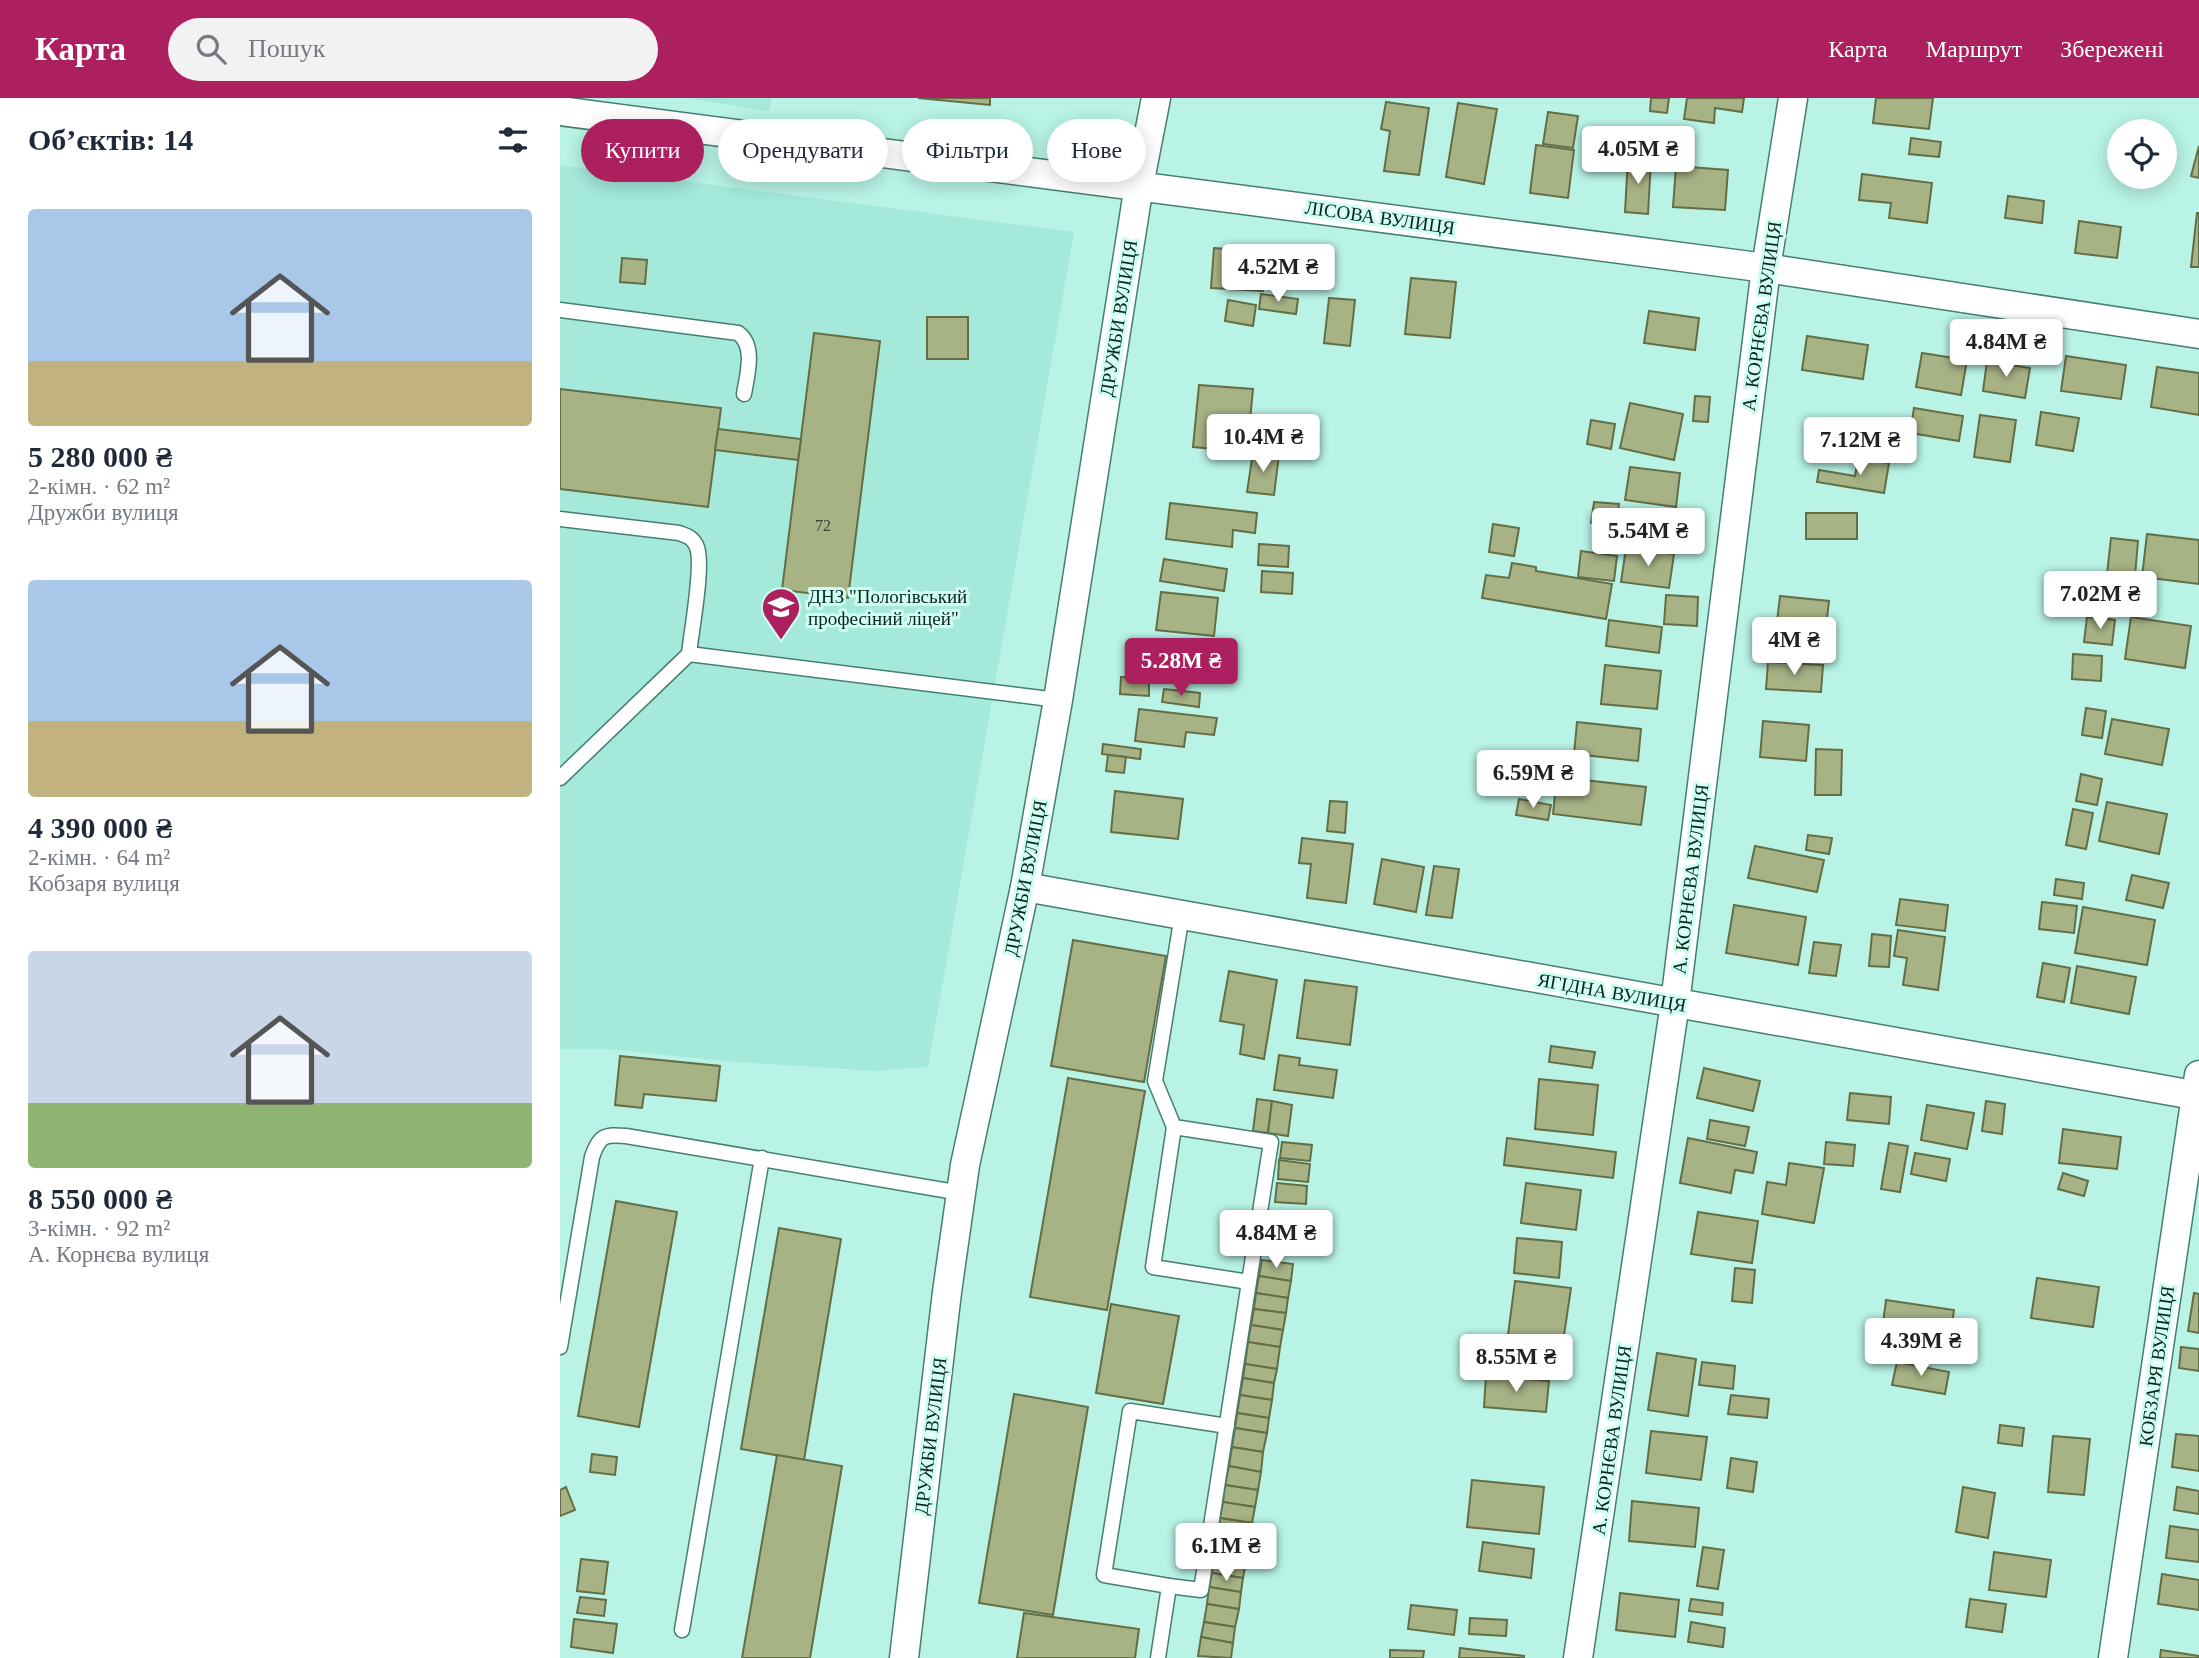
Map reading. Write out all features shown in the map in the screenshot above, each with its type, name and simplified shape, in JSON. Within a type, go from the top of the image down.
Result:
[{"type":"street","name":"ДРУЖБИ ВУЛИЦЯ","points":[[904,1658],[961,1193],[974,1115],[1025,887],[1058,700],[1139,185],[1156,98]]},
{"type":"street","name":"А. КОРНЄВА ВУЛИЦЯ","points":[[1578,1658],[1675,1003],[1766,268],[1793,98]]},
{"type":"street","name":"ЛІСОВА ВУЛИЦЯ","points":[[560,111],[1766,268],[2199,334]]},
{"type":"street","name":"ЯГІДНА ВУЛИЦЯ","points":[[1025,887],[1675,1003],[2198,1088]]},
{"type":"street","name":"КОБЗАРЯ ВУЛИЦЯ","points":[[2113,1658],[2198,1088]]},
{"type":"lane","points":[[560,310],[738,332],[746,338],[748,347],[744,394]]},
{"type":"lane","points":[[560,519],[689,536],[695,542],[700,562],[689,654],[560,778]]},
{"type":"lane","points":[[689,654],[1058,700]]},
{"type":"lane","points":[[1182,915],[1155,1081],[1174,1127],[1153,1267],[1249,1282]]},
{"type":"lane","points":[[1174,1127],[1270,1142],[1227,1426],[1201,1590],[1104,1575],[1130,1411],[1227,1426]]},
{"type":"lane","points":[[560,1347],[593,1157],[597,1144],[603,1137],[626,1136],[961,1193]]},
{"type":"lane","points":[[681,1630],[762,1158]]},
{"type":"lane","points":[[1158,1658],[1169,1586]]},
{"type":"shaded area","points":[[686,98],[772,98],[769,111]]},
{"type":"shaded area","name":"ДНЗ \"Пологівський професіний ліцей\"","points":[[560,165],[581,168],[581,182],[690,182],[1074,232],[928,1067],[875,1071],[724,1061],[606,1049],[560,1049]]},
{"type":"building","points":[[918,98],[990,98],[990,105]]},
{"type":"building","points":[[1651,98],[1669,98],[1667,113],[1650,111]]},
{"type":"building","points":[[1687,98],[1744,98],[1742,112],[1715,108],[1714,123],[1684,119]]},
{"type":"building","points":[[1876,98],[1933,98],[1929,129],[1873,123]]},
{"type":"building","points":[[1386,102],[1429,108],[1419,175],[1384,171],[1390,131],[1381,129]]},
{"type":"building","points":[[1458,103],[1497,109],[1484,184],[1446,177]]},
{"type":"building","points":[[1548,112],[1578,116],[1573,148],[1543,144]]},
{"type":"building","points":[[1911,138],[1941,142],[1939,157],[1909,154]]},
{"type":"building","points":[[1536,145],[1574,150],[1568,198],[1530,193]]},
{"type":"building","points":[[2199,146],[2199,178],[2191,176]]},
{"type":"building","points":[[1628,158],[1651,160],[1648,214],[1625,212]]},
{"type":"building","points":[[1676,166],[1728,170],[1725,210],[1673,207]]},
{"type":"building","points":[[1862,174],[1932,183],[1927,223],[1889,218],[1891,203],[1859,200]]},
{"type":"building","points":[[2008,196],[2044,201],[2042,223],[2005,218]]},
{"type":"building","points":[[2197,213],[2199,267],[2191,267]]},
{"type":"building","points":[[2079,221],[2121,227],[2117,258],[2075,253]]},
{"type":"building","points":[[1214,248],[1266,252],[1263,291],[1211,288]]},
{"type":"building","points":[[622,258],[647,260],[645,284],[620,282]]},
{"type":"building","points":[[1411,278],[1456,282],[1450,338],[1405,334]]},
{"type":"building","points":[[1261,294],[1298,299],[1296,314],[1259,309]]},
{"type":"building","points":[[1329,298],[1355,300],[1350,346],[1324,343]]},
{"type":"building","points":[[1228,300],[1256,305],[1253,326],[1225,321]]},
{"type":"building","points":[[1649,311],[1699,318],[1695,350],[1644,343]]},
{"type":"building","points":[[927,317],[968,317],[968,359],[927,359]]},
{"type":"building","points":[[814,333],[880,341],[848,598],[782,590]]},
{"type":"building","points":[[1807,336],[1868,345],[1863,379],[1802,370]]},
{"type":"building","points":[[1922,353],[1967,360],[1961,395],[1916,387]]},
{"type":"building","points":[[2066,356],[2126,365],[2121,399],[2061,391]]},
{"type":"building","points":[[1987,361],[2030,368],[2025,398],[1983,391]]},
{"type":"building","points":[[2157,367],[2199,373],[2199,415],[2151,407]]},
{"type":"building","points":[[1199,385],[1253,389],[1247,452],[1193,447]]},
{"type":"building","points":[[560,389],[721,408],[708,507],[560,489]]},
{"type":"building","points":[[1695,396],[1710,397],[1708,422],[1693,421]]},
{"type":"building","points":[[1630,403],[1683,414],[1674,460],[1620,448]]},
{"type":"building","points":[[1914,408],[1963,416],[1959,441],[1910,433]]},
{"type":"building","points":[[2041,412],[2079,418],[2073,451],[2036,445]]},
{"type":"building","points":[[1980,415],[2016,420],[2010,462],[1974,457]]},
{"type":"building","points":[[1591,420],[1615,424],[1611,449],[1587,444]]},
{"type":"building","points":[[718,429],[801,439],[798,460],[715,450]]},
{"type":"building","points":[[1253,452],[1279,455],[1274,495],[1247,492]]},
{"type":"building","points":[[1858,459],[1889,463],[1884,493],[1817,482],[1819,470],[1855,476]]},
{"type":"building","points":[[1630,467],[1680,473],[1676,507],[1625,500]]},
{"type":"building","points":[[1594,502],[1619,504],[1616,526],[1591,523]]},
{"type":"building","points":[[1170,503],[1257,513],[1255,533],[1233,530],[1232,547],[1166,539]]},
{"type":"building","points":[[1806,513],[1857,513],[1857,539],[1806,539]]},
{"type":"building","points":[[1493,524],[1519,528],[1514,556],[1489,552]]},
{"type":"building","points":[[2147,534],[2199,540],[2199,584],[2142,577]]},
{"type":"building","points":[[2111,538],[2138,541],[2135,576],[2107,574]]},
{"type":"building","points":[[1259,544],[1289,546],[1288,567],[1258,565]]},
{"type":"building","points":[[1626,548],[1674,554],[1669,588],[1621,582]]},
{"type":"building","points":[[1581,551],[1617,556],[1614,581],[1578,577]]},
{"type":"building","points":[[1164,559],[1227,569],[1224,591],[1160,581]]},
{"type":"building","points":[[1512,563],[1536,567],[1536,571],[1612,584],[1606,619],[1482,598],[1486,575],[1509,578]]},
{"type":"building","points":[[1262,571],[1293,573],[1292,594],[1261,592]]},
{"type":"building","points":[[2103,584],[2133,587],[2131,610],[2101,607]]},
{"type":"building","points":[[1161,592],[1218,598],[1214,636],[1156,630]]},
{"type":"building","points":[[1666,595],[1698,597],[1697,626],[1664,624]]},
{"type":"building","points":[[1780,596],[1829,601],[1826,627],[1777,622]]},
{"type":"building","points":[[2087,617],[2115,620],[2112,645],[2084,642]]},
{"type":"building","points":[[2131,617],[2191,626],[2185,668],[2125,659]]},
{"type":"building","points":[[1609,620],[1662,627],[1659,653],[1606,646]]},
{"type":"building","points":[[1150,647],[1189,651],[1186,677],[1147,673]]},
{"type":"building","points":[[2073,654],[2102,656],[2101,681],[2072,679]]},
{"type":"building","points":[[1768,662],[1823,665],[1821,692],[1766,689]]},
{"type":"building","points":[[1605,665],[1661,671],[1657,709],[1601,704]]},
{"type":"building","points":[[1121,677],[1149,678],[1149,696],[1120,694]]},
{"type":"building","points":[[1164,689],[1200,693],[1199,707],[1162,702]]},
{"type":"building","points":[[2086,708],[2106,711],[2102,738],[2082,735]]},
{"type":"building","points":[[1139,709],[1217,718],[1214,735],[1186,732],[1184,747],[1135,741]]},
{"type":"building","points":[[2112,719],[2169,729],[2162,765],[2105,754]]},
{"type":"building","points":[[1763,721],[1809,725],[1806,761],[1760,757]]},
{"type":"building","points":[[1577,722],[1641,729],[1638,761],[1574,754]]},
{"type":"building","points":[[1103,744],[1141,749],[1140,759],[1102,754]]},
{"type":"building","points":[[1816,749],[1842,750],[1841,795],[1815,795]]},
{"type":"building","points":[[1108,755],[1126,757],[1124,773],[1106,771]]},
{"type":"building","points":[[2081,774],[2102,779],[2097,805],[2076,801]]},
{"type":"building","points":[[1557,777],[1646,787],[1641,825],[1553,814]]},
{"type":"building","points":[[1115,791],[1183,799],[1178,839],[1111,832]]},
{"type":"building","points":[[1519,799],[1551,805],[1548,820],[1516,815]]},
{"type":"building","points":[[1330,801],[1347,802],[1345,833],[1327,831]]},
{"type":"building","points":[[2107,802],[2167,814],[2159,854],[2099,841]]},
{"type":"building","points":[[2073,809],[2093,813],[2086,849],[2066,845]]},
{"type":"building","points":[[1808,835],[1832,838],[1829,854],[1806,850]]},
{"type":"building","points":[[1302,838],[1353,844],[1346,903],[1307,898],[1311,864],[1299,863]]},
{"type":"building","points":[[1755,846],[1824,860],[1817,892],[1748,878]]},
{"type":"building","points":[[1382,859],[1424,867],[1416,912],[1374,904]]},
{"type":"building","points":[[1434,866],[1459,869],[1452,918],[1426,915]]},
{"type":"building","points":[[2132,875],[2169,883],[2163,908],[2126,900]]},
{"type":"building","points":[[2056,879],[2084,883],[2082,899],[2054,895]]},
{"type":"building","points":[[1900,899],[1948,905],[1945,931],[1896,925]]},
{"type":"building","points":[[2042,902],[2077,906],[2074,933],[2039,929]]},
{"type":"building","points":[[1734,905],[1806,917],[1798,965],[1726,953]]},
{"type":"building","points":[[2083,907],[2155,920],[2147,965],[2075,953]]},
{"type":"building","points":[[1898,930],[1945,937],[1938,990],[1903,985],[1907,958],[1894,956]]},
{"type":"building","points":[[1872,934],[1891,936],[1889,967],[1869,966]]},
{"type":"building","points":[[1073,940],[1166,956],[1144,1082],[1051,1066]]},
{"type":"building","points":[[1814,942],[1841,945],[1836,976],[1809,973]]},
{"type":"building","points":[[2043,963],[2070,968],[2064,1002],[2037,997]]},
{"type":"building","points":[[2077,966],[2136,977],[2129,1014],[2071,1003]]},
{"type":"building","points":[[1229,971],[1277,980],[1264,1059],[1240,1054],[1244,1025],[1220,1021]]},
{"type":"building","points":[[1305,980],[1357,987],[1350,1045],[1297,1038]]},
{"type":"building","points":[[1551,1046],[1595,1052],[1592,1068],[1549,1062]]},
{"type":"building","points":[[1279,1055],[1300,1058],[1299,1065],[1337,1070],[1333,1098],[1274,1090]]},
{"type":"building","points":[[620,1056],[720,1066],[716,1101],[644,1094],[642,1108],[615,1105]]},
{"type":"building","points":[[1704,1068],[1760,1081],[1753,1111],[1697,1098]]},
{"type":"building","points":[[1068,1078],[1145,1091],[1107,1310],[1030,1297]]},
{"type":"building","points":[[1539,1079],[1598,1085],[1593,1135],[1535,1129]]},
{"type":"building","points":[[1850,1093],[1891,1097],[1889,1124],[1847,1120]]},
{"type":"building","points":[[1257,1099],[1272,1101],[1268,1133],[1253,1131]]},
{"type":"building","points":[[1272,1101],[1292,1105],[1288,1136],[1268,1133]]},
{"type":"building","points":[[1986,1101],[2005,1104],[2002,1134],[1982,1131]]},
{"type":"building","points":[[1927,1105],[1974,1113],[1967,1149],[1921,1140]]},
{"type":"building","points":[[1710,1120],[1749,1127],[1745,1146],[1707,1139]]},
{"type":"building","points":[[2063,1129],[2121,1137],[2117,1169],[2059,1163]]},
{"type":"building","points":[[1507,1138],[1616,1152],[1613,1178],[1504,1165]]},
{"type":"building","points":[[1688,1138],[1757,1152],[1753,1173],[1735,1170],[1731,1193],[1680,1183]]},
{"type":"building","points":[[1282,1142],[1312,1145],[1310,1161],[1280,1158]]},
{"type":"building","points":[[1826,1142],[1855,1145],[1853,1166],[1824,1164]]},
{"type":"building","points":[[1889,1143],[1908,1146],[1900,1192],[1881,1189]]},
{"type":"building","points":[[1915,1153],[1950,1159],[1946,1181],[1911,1174]]},
{"type":"building","points":[[1279,1160],[1310,1164],[1308,1182],[1278,1179]]},
{"type":"building","points":[[1789,1163],[1824,1168],[1814,1223],[1762,1214],[1767,1182],[1786,1185]]},
{"type":"building","points":[[2063,1173],[2088,1181],[2084,1196],[2058,1189]]},
{"type":"building","points":[[1277,1183],[1307,1186],[1306,1204],[1275,1202]]},
{"type":"building","points":[[1526,1183],[1581,1190],[1576,1230],[1521,1223]]},
{"type":"building","points":[[616,1201],[677,1212],[639,1427],[578,1416]]},
{"type":"building","points":[[1698,1212],[1758,1221],[1752,1263],[1691,1254]]},
{"type":"building","points":[[779,1228],[841,1239],[804,1460],[741,1449]]},
{"type":"building","points":[[1517,1238],[1562,1242],[1559,1278],[1514,1273]]},
{"type":"building","points":[[1262,1260],[1293,1264],[1291,1281],[1259,1276]]},
{"type":"building","points":[[1735,1268],[1755,1270],[1752,1303],[1732,1301]]},
{"type":"building","points":[[1259,1276],[1291,1281],[1288,1298],[1256,1293]]},
{"type":"building","points":[[2037,1278],[2099,1287],[2093,1327],[2031,1318]]},
{"type":"building","points":[[1515,1281],[1571,1288],[1563,1342],[1508,1335]]},
{"type":"building","points":[[1256,1293],[1288,1298],[1286,1313],[1254,1309]]},
{"type":"building","points":[[2194,1293],[2199,1294],[2199,1333],[2188,1331]]},
{"type":"building","points":[[1886,1300],[1954,1310],[1948,1350],[1925,1347],[1923,1360],[1879,1354]]},
{"type":"building","points":[[1111,1304],[1179,1316],[1163,1404],[1096,1393]]},
{"type":"building","points":[[1254,1309],[1286,1313],[1283,1330],[1251,1325]]},
{"type":"building","points":[[1251,1325],[1283,1330],[1280,1347],[1248,1342]]},
{"type":"building","points":[[1248,1342],[1280,1347],[1277,1369],[1245,1364]]},
{"type":"building","points":[[2181,1347],[2199,1349],[2199,1371],[2179,1368]]},
{"type":"building","points":[[1657,1353],[1696,1359],[1688,1416],[1648,1410]]},
{"type":"building","points":[[1702,1362],[1735,1366],[1733,1389],[1699,1385]]},
{"type":"building","points":[[1897,1362],[1949,1372],[1945,1394],[1892,1385]]},
{"type":"building","points":[[1245,1364],[1277,1369],[1274,1383],[1243,1378]]},
{"type":"building","points":[[1486,1376],[1549,1381],[1546,1412],[1484,1407]]},
{"type":"building","points":[[1243,1378],[1274,1383],[1272,1400],[1240,1395]]},
{"type":"building","points":[[1014,1394],[1088,1407],[1053,1615],[979,1603]]},
{"type":"building","points":[[1240,1395],[1272,1400],[1269,1418],[1237,1413]]},
{"type":"building","points":[[1731,1395],[1769,1399],[1767,1418],[1728,1414]]},
{"type":"building","points":[[1237,1413],[1269,1418],[1267,1433],[1235,1428]]},
{"type":"building","points":[[2000,1425],[2024,1428],[2022,1446],[1998,1443]]},
{"type":"building","points":[[1235,1428],[1267,1433],[1263,1452],[1232,1447]]},
{"type":"building","points":[[1651,1431],[1707,1437],[1701,1480],[1646,1473]]},
{"type":"building","points":[[2176,1434],[2199,1436],[2199,1471],[2172,1467]]},
{"type":"building","points":[[2053,1436],[2090,1439],[2084,1495],[2048,1492]]},
{"type":"building","points":[[1232,1447],[1263,1452],[1261,1472],[1229,1466]]},
{"type":"building","points":[[592,1454],[617,1457],[615,1475],[590,1472]]},
{"type":"building","points":[[777,1455],[842,1466],[810,1658],[742,1658]]},
{"type":"building","points":[[1731,1458],[1757,1462],[1753,1492],[1727,1488]]},
{"type":"building","points":[[1229,1466],[1261,1472],[1258,1490],[1225,1485]]},
{"type":"building","points":[[1472,1480],[1544,1487],[1539,1534],[1467,1527]]},
{"type":"building","points":[[1225,1485],[1258,1490],[1255,1507],[1223,1502]]},
{"type":"building","points":[[566,1487],[575,1510],[560,1516],[560,1490]]},
{"type":"building","points":[[1963,1487],[1995,1493],[1988,1538],[1956,1532]]},
{"type":"building","points":[[2177,1487],[2199,1491],[2199,1514],[2174,1510]]},
{"type":"building","points":[[1632,1501],[1699,1508],[1695,1547],[1629,1541]]},
{"type":"building","points":[[1223,1502],[1255,1507],[1252,1523],[1220,1518]]},
{"type":"building","points":[[1220,1518],[1252,1523],[1250,1539],[1218,1534]]},
{"type":"building","points":[[2170,1526],[2199,1530],[2199,1562],[2166,1558]]},
{"type":"building","points":[[1218,1534],[1250,1539],[1247,1557],[1215,1551]]},
{"type":"building","points":[[1483,1542],[1534,1549],[1531,1578],[1479,1571]]},
{"type":"building","points":[[1703,1547],[1724,1550],[1718,1589],[1697,1586]]},
{"type":"building","points":[[1215,1551],[1247,1557],[1243,1578],[1212,1573]]},
{"type":"building","points":[[1994,1552],[2051,1560],[2046,1597],[1989,1590]]},
{"type":"building","points":[[581,1559],[608,1562],[604,1594],[577,1591]]},
{"type":"building","points":[[1212,1573],[1243,1578],[1241,1592],[1209,1587]]},
{"type":"building","points":[[2162,1574],[2199,1580],[2199,1610],[2158,1604]]},
{"type":"building","points":[[1209,1587],[1241,1592],[1239,1609],[1207,1604]]},
{"type":"building","points":[[1620,1593],[1679,1600],[1675,1637],[1616,1630]]},
{"type":"building","points":[[580,1597],[606,1600],[604,1616],[577,1613]]},
{"type":"building","points":[[1691,1599],[1723,1603],[1722,1615],[1689,1611]]},
{"type":"building","points":[[1970,1599],[2006,1604],[2002,1632],[1966,1627]]},
{"type":"building","points":[[1207,1604],[1239,1609],[1235,1627],[1204,1622]]},
{"type":"building","points":[[1411,1605],[1457,1610],[1454,1635],[1408,1629]]},
{"type":"building","points":[[1024,1613],[1139,1629],[1135,1658],[1017,1658]]},
{"type":"building","points":[[1470,1618],[1507,1620],[1506,1636],[1469,1634]]},
{"type":"building","points":[[574,1619],[617,1624],[613,1653],[571,1647]]},
{"type":"building","points":[[1204,1622],[1235,1627],[1233,1643],[1201,1637]]},
{"type":"building","points":[[1691,1622],[1725,1628],[1723,1647],[1688,1642]]},
{"type":"building","points":[[1201,1637],[1233,1643],[1231,1658],[1198,1656]]},
{"type":"building","points":[[1460,1648],[1524,1656],[1524,1658],[1459,1658]]},
{"type":"building","points":[[1390,1650],[1424,1651],[1423,1658],[1390,1658]]},
{"type":"building","points":[[2161,1650],[2199,1656],[2199,1658],[2160,1658]]},
{"type":"place","name":"ДНЗ \"Пологівський професіний ліцей\"","points":[[781,641]]}]
